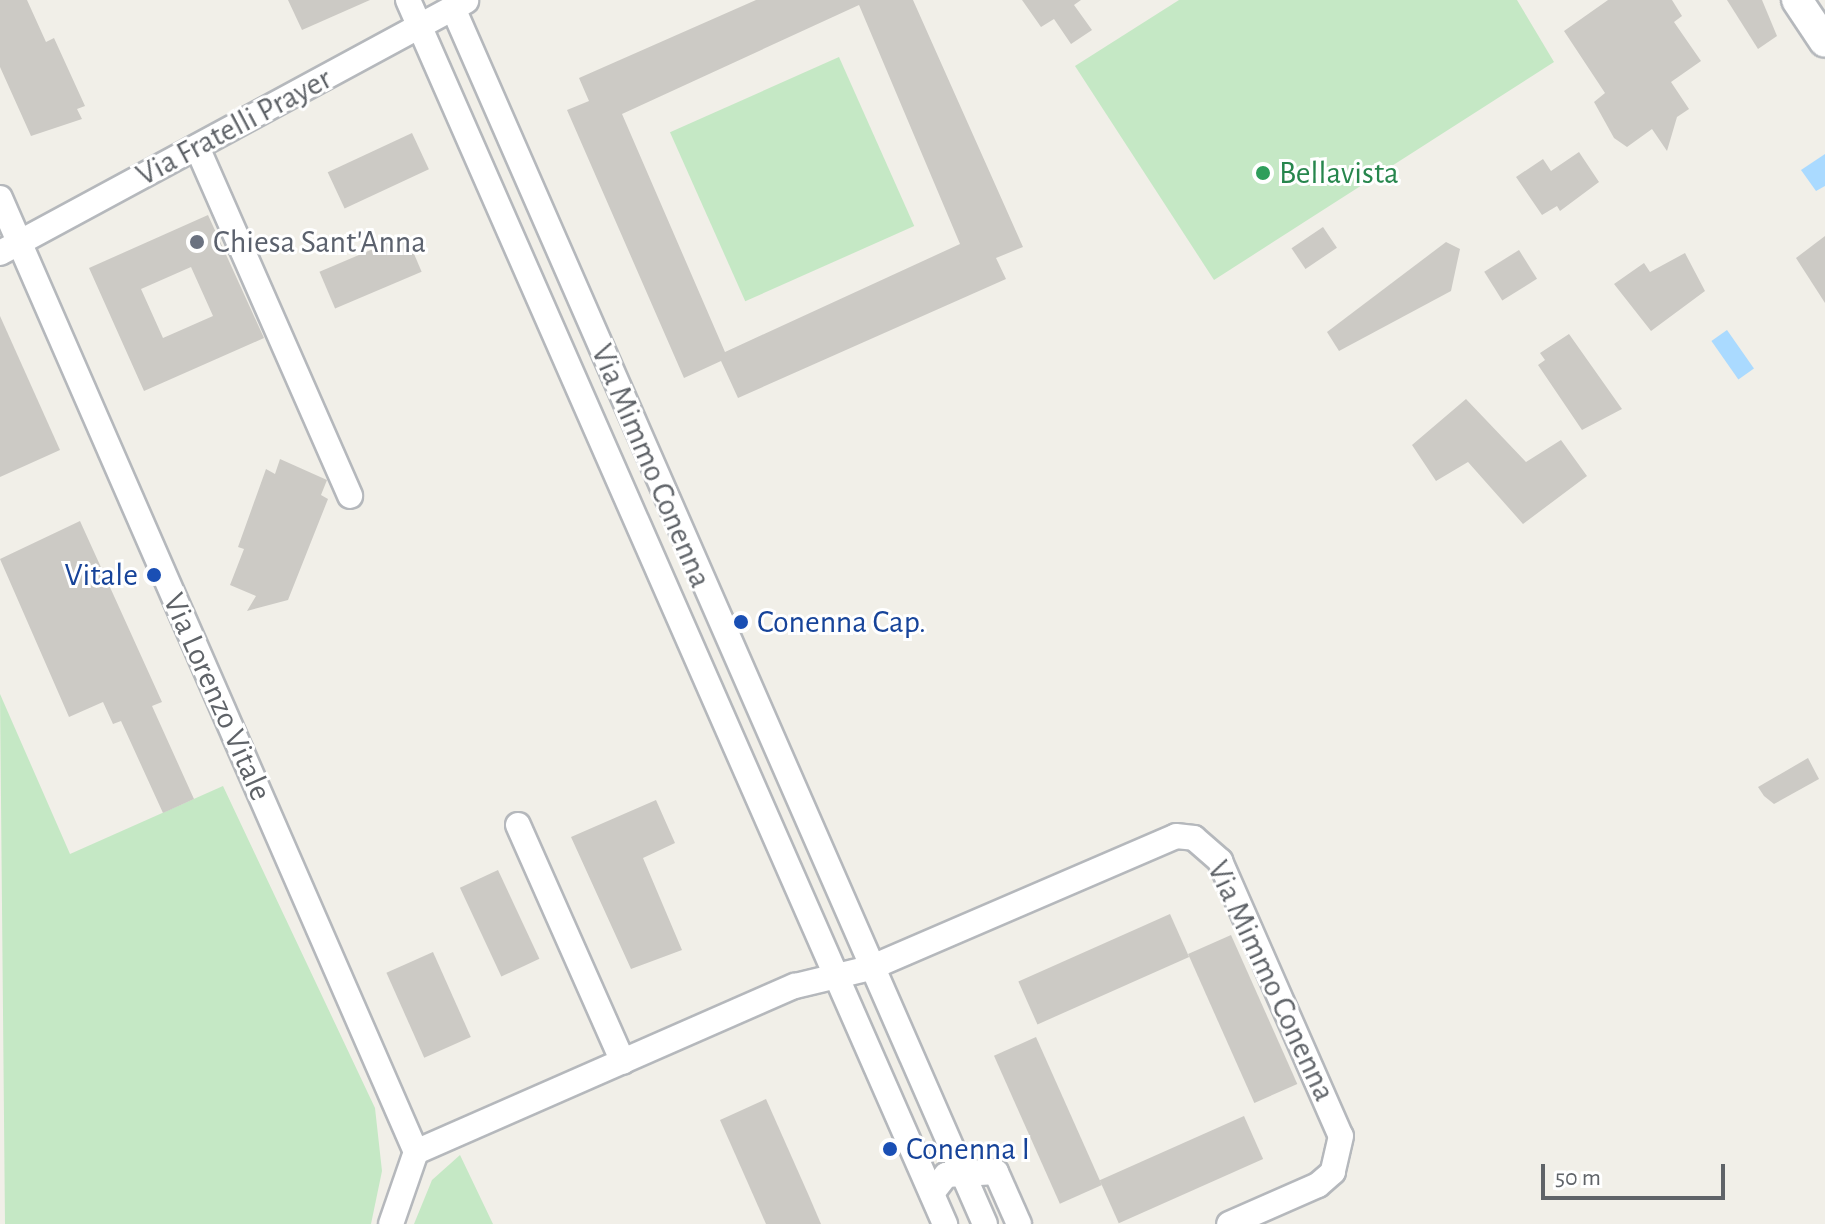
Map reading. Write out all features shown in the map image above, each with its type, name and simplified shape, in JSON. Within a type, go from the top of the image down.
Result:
[{"type":"street","name":"Via Mimmo Conenna","points":[[408,0],[945,1224]]},
{"type":"street","points":[[1797,0],[1825,42]]},
{"type":"street","name":"Via Mimmo Conenna","points":[[460,4],[667,505],[985,1224]]},
{"type":"street","name":"Via Fratelli Prayer","points":[[10,248],[460,4]]},
{"type":"street","points":[[197,147],[350,496]]},
{"type":"street","name":"Via Lorenzo Vitale","points":[[0,198],[10,248],[416,1152]]},
{"type":"street","points":[[618,480],[651,466]]},
{"type":"street","points":[[636,521],[667,505]]},
{"type":"street","points":[[518,825],[623,1062]]},
{"type":"street","name":"Via Mimmo Conenna","points":[[836,973],[870,968],[1176,836],[1210,847],[1341,1136],[1337,1164],[1318,1185],[1229,1224]]},
{"type":"street","points":[[391,1224],[416,1152],[836,973]]},
{"type":"street","points":[[905,1136],[925,1134],[936,1114]]},
{"type":"street","points":[[932,1193],[946,1175],[963,1179],[996,1172],[1019,1224]]},
{"type":"green space","name":"Bellavista","points":[[1179,0],[1517,0],[1554,62],[1214,280],[1075,66]]},
{"type":"green space","points":[[839,57],[914,226],[745,301],[670,132]]},
{"type":"green space","points":[[0,694],[70,854],[223,786],[375,1108],[382,1171],[371,1224],[5,1224]]},
{"type":"green space","points":[[460,1155],[493,1224],[414,1224],[432,1180]]},
{"type":"water","points":[[1825,154],[1825,186],[1816,191],[1801,170]]},
{"type":"water","points":[[1727,330],[1754,369],[1738,379],[1711,341]]},
{"type":"building","points":[[0,0],[27,0],[46,42],[54,38],[85,106],[77,109],[82,119],[31,136],[0,67]]},
{"type":"building","points":[[288,0],[370,0],[302,30]]},
{"type":"building","points":[[756,0],[913,0],[1023,247],[996,258],[1006,279],[738,398],[721,361],[684,378],[567,110],[589,101],[579,78]],"holes":[[[859,5],[960,244],[725,352],[622,114]]]},
{"type":"building","points":[[1022,0],[1081,0],[1074,5],[1092,30],[1071,44],[1054,19],[1041,27]]},
{"type":"building","points":[[1608,0],[1672,0],[1682,16],[1674,22],[1701,61],[1671,82],[1689,109],[1677,117],[1667,151],[1652,129],[1627,147],[1614,138],[1594,102],[1605,93],[1564,31]]},
{"type":"building","points":[[1727,0],[1762,0],[1777,36],[1758,49]]},
{"type":"building","points":[[412,133],[429,169],[345,209],[328,172]]},
{"type":"building","points":[[1579,152],[1599,182],[1560,211],[1557,206],[1542,215],[1516,177],[1543,159],[1551,171]]},
{"type":"building","points":[[208,215],[264,338],[144,391],[89,268]],"holes":[[[191,267],[213,316],[163,338],[141,289]]]},
{"type":"building","points":[[1323,227],[1337,248],[1305,269],[1291,248]]},
{"type":"building","points":[[406,235],[422,272],[335,309],[319,272]]},
{"type":"building","points":[[1825,236],[1825,303],[1796,258]]},
{"type":"building","points":[[1446,242],[1460,249],[1451,291],[1339,351],[1327,332]]},
{"type":"building","points":[[1519,250],[1537,279],[1502,301],[1484,272]]},
{"type":"building","points":[[1685,253],[1705,291],[1651,331],[1614,284],[1644,263],[1650,272]]},
{"type":"building","points":[[0,316],[60,450],[0,477]]},
{"type":"building","points":[[1569,334],[1622,409],[1582,430],[1538,365],[1545,360],[1540,353]]},
{"type":"building","points":[[1466,399],[1526,462],[1561,440],[1587,476],[1523,524],[1468,462],[1436,481],[1412,445]]},
{"type":"building","points":[[280,459],[327,480],[321,495],[328,499],[288,600],[247,611],[256,596],[230,585],[244,549],[238,547],[266,469],[275,474]]},
{"type":"building","points":[[80,521],[162,702],[152,706],[194,799],[163,813],[121,721],[113,724],[103,702],[69,717],[0,559]]},
{"type":"building","points":[[1808,758],[1819,779],[1774,804],[1764,796],[1758,787]]},
{"type":"building","points":[[656,800],[675,843],[643,858],[682,950],[631,969],[571,837]]},
{"type":"building","points":[[498,870],[539,959],[501,977],[460,888]]},
{"type":"building","points":[[1170,914],[1189,957],[1037,1024],[1018,982]]},
{"type":"building","points":[[1231,935],[1297,1084],[1254,1103],[1188,954]]},
{"type":"building","points":[[433,952],[471,1037],[424,1058],[386,973]]},
{"type":"building","points":[[1036,1037],[1102,1185],[1060,1204],[994,1056]]},
{"type":"building","points":[[766,1099],[821,1224],[766,1224],[720,1120]]},
{"type":"building","points":[[1244,1116],[1263,1159],[1119,1223],[1100,1180]]},
{"type":"place","name":"Bellavista","points":[[1263,173]]},
{"type":"place","name":"Chiesa Sant'Anna","points":[[197,242]]},
{"type":"place","name":"Vitale","points":[[154,575]]},
{"type":"place","name":"Conenna Cap.","points":[[741,622]]},
{"type":"place","name":"Conenna I","points":[[890,1149]]}]
